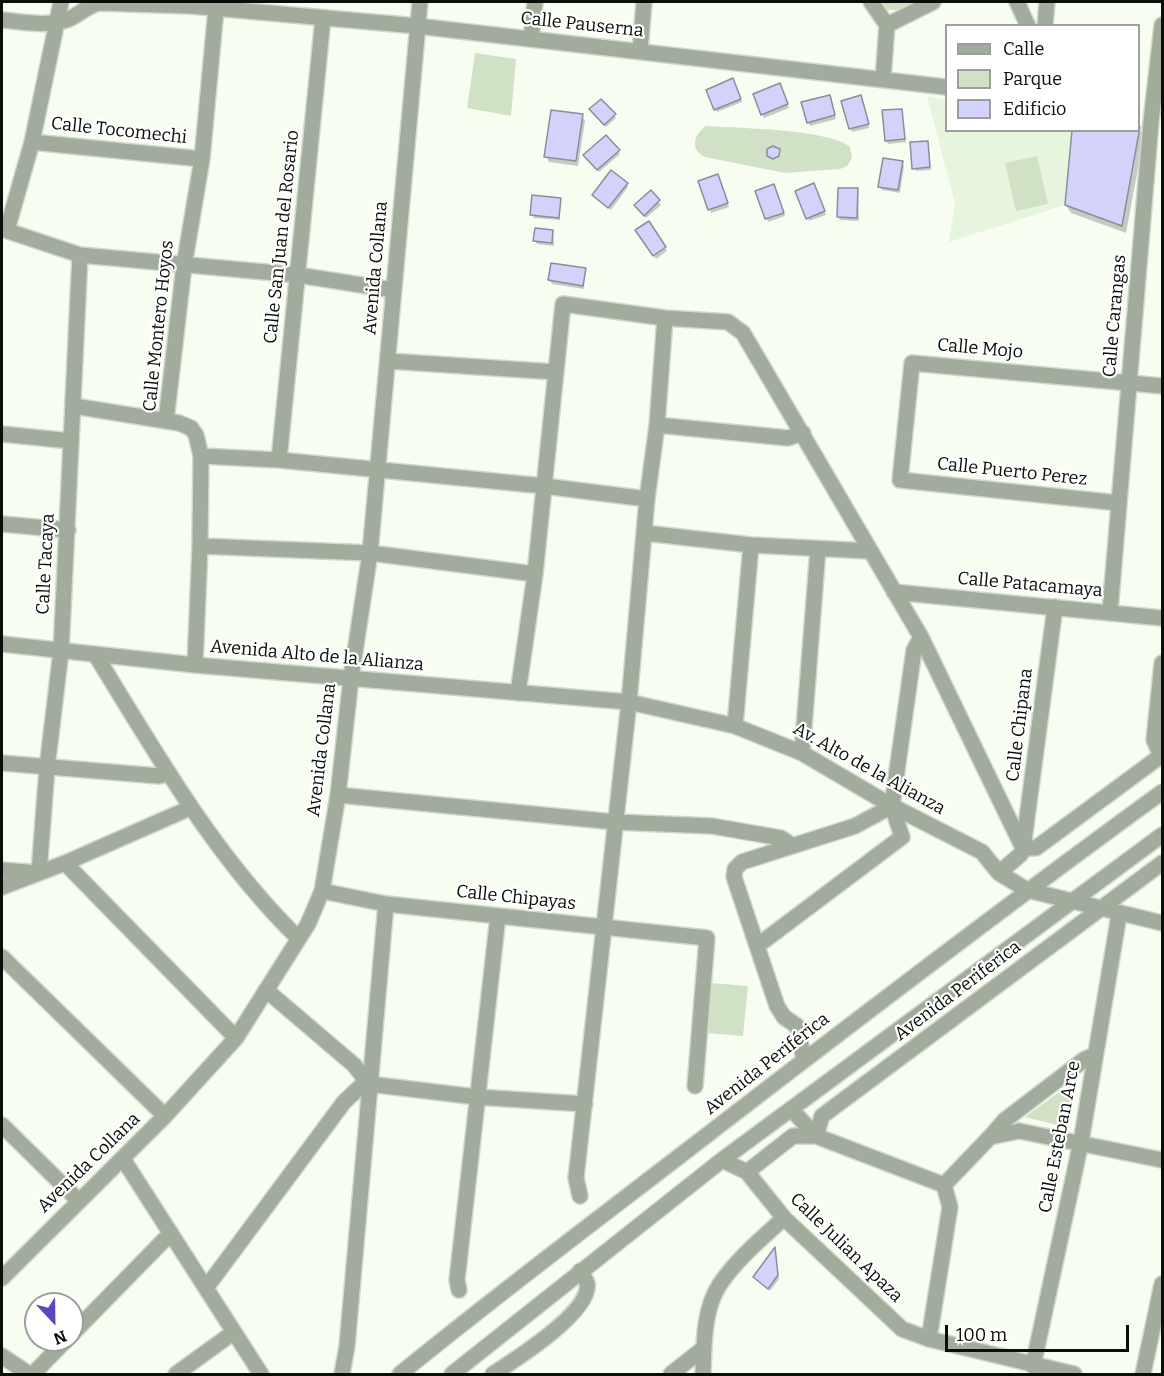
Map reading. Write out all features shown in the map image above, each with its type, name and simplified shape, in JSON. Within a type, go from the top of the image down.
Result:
[{"type":"street","points":[[61,2],[32,142],[4,230],[80,255],[297,275],[393,290]]},
{"type":"street","name":"Calle Pauserna","points":[[2,20],[48,24],[99,2],[191,4],[216,9],[303,9],[323,18],[417,26],[945,87]]},
{"type":"street","name":"Avenida Collana","points":[[2,1278],[165,1116],[236,1038],[298,938],[322,891],[338,795],[351,678],[370,553],[420,2]]},
{"type":"street","points":[[531,39],[535,2]]},
{"type":"street","points":[[640,51],[644,2]]},
{"type":"street","points":[[871,2],[887,25],[883,79]]},
{"type":"street","points":[[887,25],[933,2]]},
{"type":"street","points":[[1017,2],[1027,24]]},
{"type":"street","points":[[1045,24],[1047,2]]},
{"type":"street","name":"Calle Montero Hoyos","points":[[195,665],[201,546],[201,456],[199,443],[191,428],[166,421],[184,266],[202,159],[216,9]]},
{"type":"street","name":"Calle San Juan del Rosario","points":[[279,460],[323,18]]},
{"type":"street","name":"Calle Carangas","points":[[1110,611],[1129,383],[1145,121],[1159,71],[1162,25]]},
{"type":"street","name":"Calle Tocomechi","points":[[32,142],[202,159]]},
{"type":"street","name":"Calle Tacaya","points":[[39,873],[47,768],[61,651],[80,255]]},
{"type":"street","points":[[518,693],[535,574],[563,304],[665,318],[728,322],[739,327],[921,637],[1023,848],[1021,854],[999,873]]},
{"type":"street","points":[[580,1196],[576,1178],[629,702],[647,499],[657,425],[665,318]]},
{"type":"street","points":[[388,361],[556,372]]},
{"type":"street","name":"Calle Mojo","points":[[900,480],[912,363],[1162,387]]},
{"type":"street","points":[[74,406],[166,421]]},
{"type":"street","points":[[657,425],[788,438],[803,433]]},
{"type":"street","points":[[2,434],[71,441]]},
{"type":"street","points":[[201,456],[279,460],[544,486],[647,499]]},
{"type":"street","name":"Calle Puerto Perez","points":[[900,480],[1119,503]]},
{"type":"street","points":[[2,524],[68,530]]},
{"type":"street","points":[[645,533],[751,545],[869,551]]},
{"type":"street","points":[[735,726],[751,545]]},
{"type":"street","points":[[201,546],[370,553],[535,574]]},
{"type":"street","points":[[802,753],[818,549]]},
{"type":"street","name":"Calle Patacamaya","points":[[894,592],[1110,611],[1162,618]]},
{"type":"street","name":"Calle Chipana","points":[[1023,848],[1055,607]]},
{"type":"street","points":[[757,946],[902,837],[892,806],[914,650],[921,637]]},
{"type":"street","name":"Avenida Alto de la Alianza","points":[[2,644],[195,665],[629,702]]},
{"type":"street","points":[[95,654],[190,808],[263,904],[298,938]]},
{"type":"street","points":[[1023,848],[1036,848],[1162,755],[1154,740],[1162,663]]},
{"type":"street","name":"Av. Alto de la Alianza","points":[[629,702],[735,726],[802,753],[892,806],[981,852],[999,873],[1027,890],[1119,915],[1162,923]]},
{"type":"street","points":[[2,763],[159,776],[168,774]]},
{"type":"street","name":"Avenida Periférica","points":[[400,1374],[460,1325],[804,1060],[1027,890],[1162,792]]},
{"type":"street","points":[[338,795],[615,822],[712,826],[781,838],[793,846]]},
{"type":"street","points":[[804,1060],[797,1026],[784,1017],[777,1006],[734,877],[735,869],[742,862],[855,826],[892,806]]},
{"type":"street","points":[[2,886],[65,863],[190,808]]},
{"type":"street","points":[[453,1374],[579,1271],[722,1160],[1162,835]]},
{"type":"street","points":[[65,863],[236,1038]]},
{"type":"street","name":"Avenida Periferica","points":[[816,1136],[822,1116],[1162,863]]},
{"type":"street","points":[[2,870],[39,873]]},
{"type":"street","name":"Calle Chipayas","points":[[322,891],[386,904],[707,938],[695,1086]]},
{"type":"street","points":[[342,1374],[348,1335],[386,904]]},
{"type":"street","name":"Calle Esteban Arce","points":[[1033,1366],[1081,1142],[1119,915]]},
{"type":"street","points":[[459,1290],[457,1280],[498,916]]},
{"type":"street","points":[[2,957],[165,1116]]},
{"type":"street","points":[[266,990],[354,1065],[369,1084]]},
{"type":"street","points":[[944,1185],[1005,1120],[1085,1059],[1095,1055]]},
{"type":"street","points":[[206,1288],[344,1102],[361,1086],[369,1084],[477,1097],[585,1104]]},
{"type":"street","points":[[792,1109],[816,1136]]},
{"type":"street","points":[[2,1125],[78,1200]]},
{"type":"street","points":[[990,1137],[1019,1131],[1162,1160]]},
{"type":"street","points":[[722,1160],[747,1172],[793,1137],[816,1136],[944,1185]]},
{"type":"street","points":[[123,1159],[261,1374]]},
{"type":"street","name":"Calle Julian Apaza","points":[[747,1172],[784,1218],[902,1329],[928,1339],[1074,1374]]},
{"type":"street","points":[[928,1339],[950,1207],[944,1185]]},
{"type":"street","points":[[703,1374],[706,1327],[719,1286],[738,1262],[784,1218]]},
{"type":"street","points":[[84,1322],[171,1233]]},
{"type":"street","points":[[498,1373],[552,1334],[569,1317],[586,1290],[587,1281],[579,1271]]},
{"type":"street","points":[[1143,1374],[1162,1284]]},
{"type":"street","points":[[176,1374],[234,1332]]},
{"type":"street","points":[[670,1374],[704,1348]]},
{"type":"street","points":[[2,1356],[31,1374],[54,1352]]},
{"type":"shaded area","points":[[927,96],[945,100],[945,132],[1072,132],[1065,205],[949,242],[955,204]]},
{"type":"green space","points":[[881,2],[916,2],[899,10],[886,10]]},
{"type":"green space","points":[[475,53],[516,59],[511,116],[467,108]]},
{"type":"green space","points":[[706,126],[781,130],[823,136],[850,147],[852,158],[847,166],[840,169],[785,173],[705,157],[697,150],[695,142],[698,134]]},
{"type":"green space","points":[[1037,156],[1048,204],[1016,211],[1005,163]]},
{"type":"green space","points":[[711,983],[748,986],[743,1036],[706,1033]]},
{"type":"green space","points":[[1073,1082],[1065,1127],[1025,1117]]},
{"type":"building","points":[[733,78],[741,99],[714,110],[706,90]]},
{"type":"building","points":[[780,83],[788,104],[761,115],[753,94]]},
{"type":"building","points":[[830,95],[835,115],[807,123],[801,102]]},
{"type":"building","points":[[861,95],[869,124],[849,129],[841,101]]},
{"type":"building","points":[[601,99],[616,114],[604,125],[589,109]]},
{"type":"building","points":[[902,109],[905,139],[885,141],[882,110]]},
{"type":"building","points":[[551,110],[583,114],[576,161],[544,157]]},
{"type":"building","points":[[1072,132],[1139,132],[1122,226],[1065,205]]},
{"type":"building","points":[[606,135],[620,150],[597,170],[583,155]]},
{"type":"building","points":[[928,141],[930,167],[912,169],[910,142]]},
{"type":"building","points":[[773,146],[780,149],[779,156],[773,159],[767,156],[767,149]]},
{"type":"building","points":[[883,158],[903,161],[898,190],[878,187]]},
{"type":"building","points":[[611,170],[628,183],[608,208],[592,195]]},
{"type":"building","points":[[718,174],[728,203],[708,210],[698,181]]},
{"type":"building","points":[[814,183],[825,211],[806,219],[795,191]]},
{"type":"building","points":[[774,184],[784,213],[765,219],[755,191]]},
{"type":"building","points":[[838,188],[858,188],[857,218],[837,217]]},
{"type":"building","points":[[651,190],[660,200],[644,216],[634,205]]},
{"type":"building","points":[[532,195],[561,198],[559,218],[530,215]]},
{"type":"building","points":[[649,221],[666,247],[653,256],[635,230]]},
{"type":"building","points":[[535,228],[553,230],[552,243],[533,241]]},
{"type":"building","points":[[551,263],[586,268],[583,286],[548,280]]},
{"type":"building","points":[[775,1247],[778,1275],[768,1289],[753,1277]]}]
